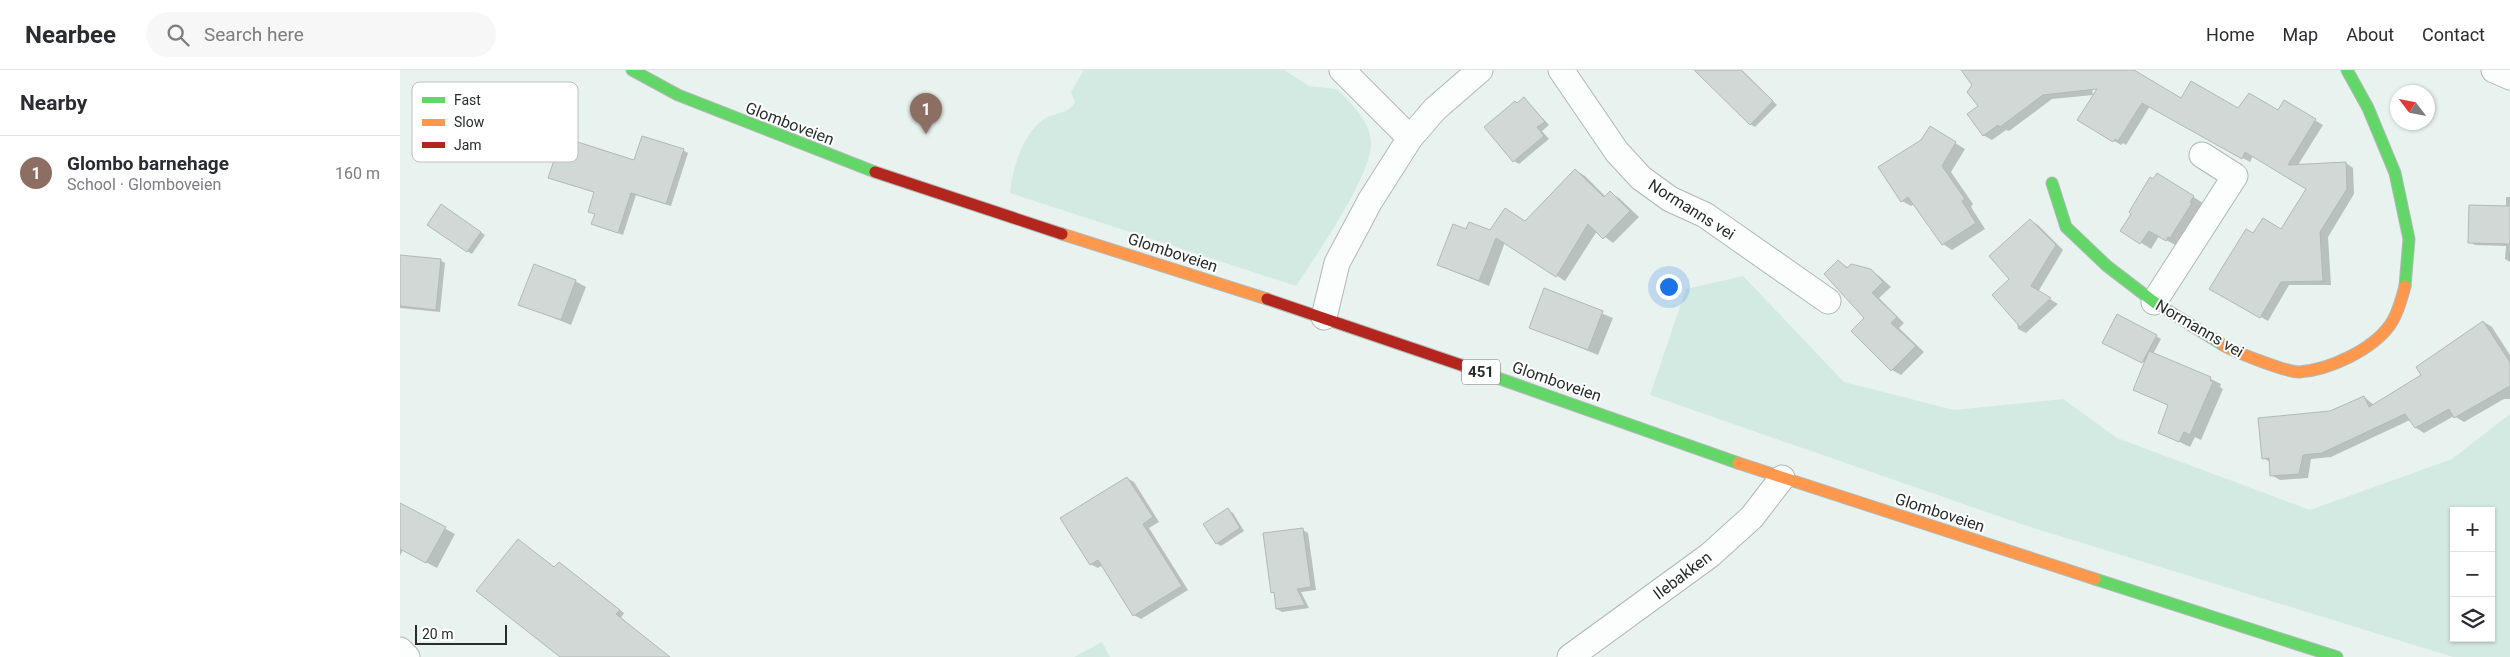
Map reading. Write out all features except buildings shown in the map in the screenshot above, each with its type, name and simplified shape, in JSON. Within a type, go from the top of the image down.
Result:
[{"type":"main road","name":"Glomboveien","points":[[632,70],[678,95],[843,162],[969,204],[1324,316],[1782,478],[2337,657]]},
{"type":"main road","name":"Normanns vei","points":[[2052,183],[2066,227],[2107,266],[2154,302],[2235,352],[2298,372],[2336,363],[2366,348],[2390,325],[2405,287],[2409,240],[2395,173],[2368,108],[2347,70]]},
{"type":"street","points":[[1342,70],[1410,138]]},
{"type":"street","points":[[1324,316],[1337,263],[1370,201],[1410,138],[1434,109],[1480,70]]},
{"type":"street","name":"Normanns vei","points":[[1561,70],[1617,152],[1641,178],[1670,199],[1705,215],[1828,301]]},
{"type":"street","points":[[2494,70],[2510,76]]},
{"type":"street","points":[[2154,302],[2236,176],[2202,155]]},
{"type":"street","name":"Ilebakken","points":[[1570,657],[1710,555],[1752,517],[1782,478]]},
{"type":"street","points":[[400,650],[407,657]]},
{"type":"green space","points":[[1084,70],[1284,70],[1309,86],[1337,89],[1342,94],[1354,107],[1368,128],[1371,144],[1369,158],[1353,195],[1296,286],[1010,193],[1016,162],[1031,131],[1046,118],[1066,111],[1072,106],[1075,102],[1071,92]]},
{"type":"green space","points":[[1743,276],[1844,382],[1954,410],[2063,399],[2117,438],[2310,510],[2452,459],[2510,414],[2510,657],[2453,657],[2021,524],[1650,395],[1686,289]]},
{"type":"green space","points":[[1102,642],[1110,657],[1074,657]]},
{"type":"traffic: fast","points":[[632,70],[678,95],[875,172]]},
{"type":"traffic: fast","points":[[2347,70],[2368,108],[2395,173],[2409,239],[2405,286]]},
{"type":"traffic: fast","points":[[2052,183],[2066,227],[2107,266],[2154,302],[2223,345]]},
{"type":"traffic: fast","points":[[1461,365],[1738,463]]},
{"type":"traffic: fast","points":[[2095,579],[2337,657]]},
{"type":"traffic: slow","points":[[1062,234],[1267,299]]},
{"type":"traffic: slow","points":[[2223,345],[2261,361],[2292,371],[2311,370],[2336,363],[2361,350],[2382,334],[2395,316],[2405,286]]},
{"type":"traffic: slow","points":[[1738,463],[2095,579]]},
{"type":"traffic: jam","points":[[875,172],[1062,234]]},
{"type":"traffic: jam","points":[[1267,299],[1461,365]]},
{"type":"place","name":"Glombo barnehage","points":[[926,134]]}]
